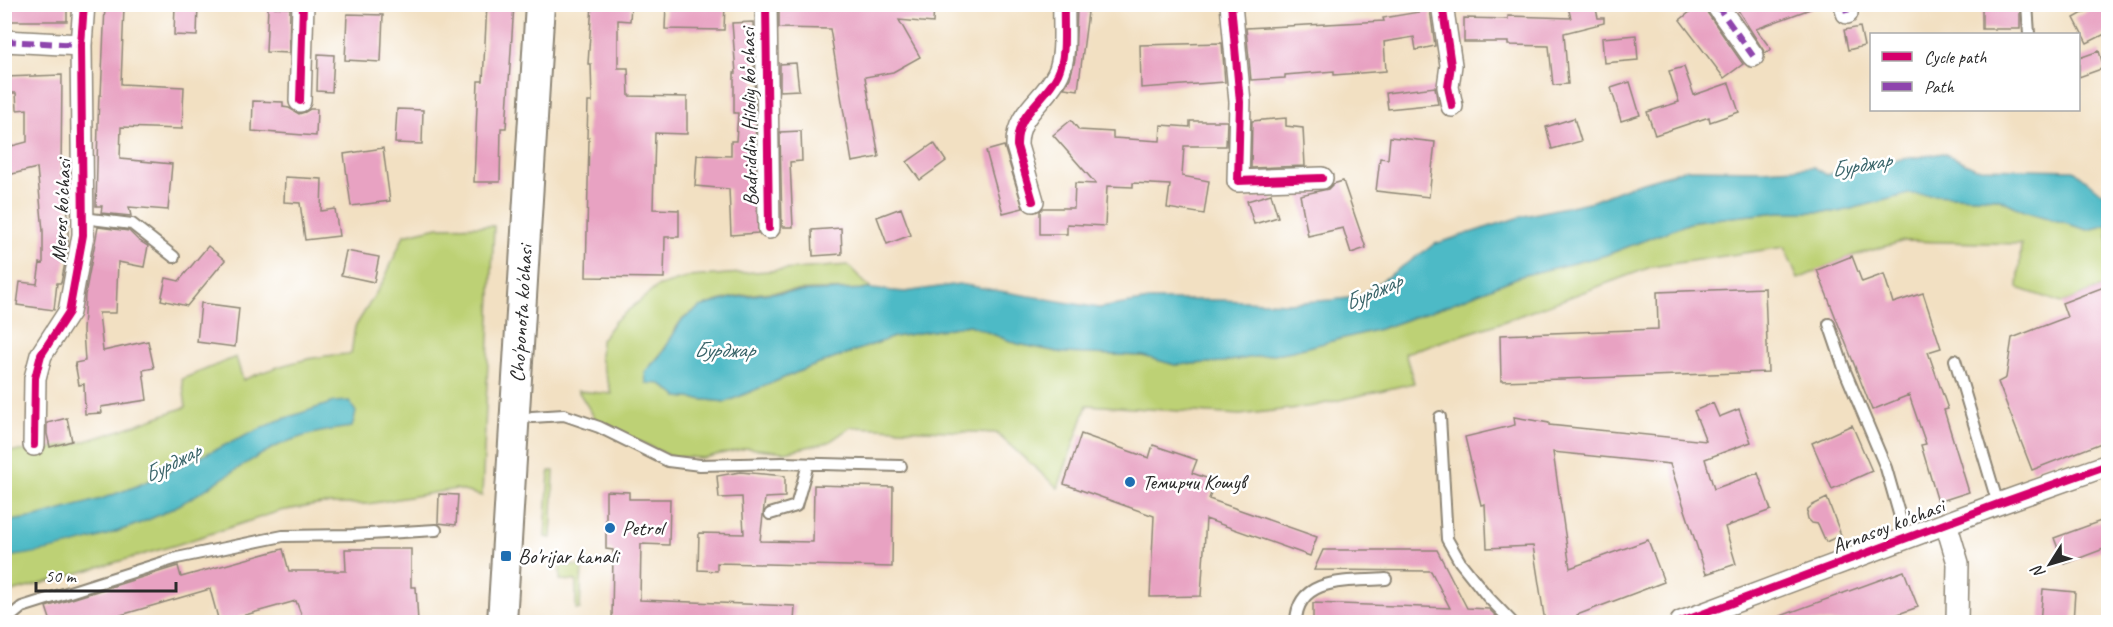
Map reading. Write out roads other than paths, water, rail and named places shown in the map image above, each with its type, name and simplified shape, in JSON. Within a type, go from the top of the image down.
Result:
[{"type":"main road","name":"Cho'ponota ko'chasi","points":[[521,622],[540,4]]},
{"type":"main road","name":"Cho'ponota ko'chasi","points":[[528,341],[555,4]]},
{"type":"main road","name":"Cho'ponota ko'chasi","points":[[502,622],[527,415]]},
{"type":"street","name":"Meros ko'chasi","points":[[34,445],[35,378],[41,355],[69,312],[83,235],[81,45],[84,4]]},
{"type":"street","points":[[300,101],[303,4]]},
{"type":"street","name":"Badriddin Hiloliy koʻchasi","points":[[766,4],[769,228]]},
{"type":"street","points":[[1033,201],[1017,146],[1017,137],[1019,125],[1052,84],[1061,65],[1064,4]]},
{"type":"street","points":[[1231,4],[1240,102],[1238,181],[1322,177]]},
{"type":"street","points":[[1442,4],[1451,65],[1448,87],[1452,106]]},
{"type":"street","points":[[1716,4],[1754,56]]},
{"type":"street","points":[[4,41],[81,45]]},
{"type":"street","name":"Arnasoy ko'chasi","points":[[1681,622],[2109,465]]},
{"type":"street","points":[[1946,523],[1958,563],[1956,622]]},
{"type":"lane","points":[[2027,4],[2029,33]]},
{"type":"lane","points":[[83,219],[132,224],[174,257]]},
{"type":"lane","points":[[1828,324],[1886,468],[1906,538]]},
{"type":"lane","points":[[1956,360],[1998,504]]},
{"type":"lane","points":[[527,415],[564,415],[599,427],[668,461],[700,465],[901,466]]},
{"type":"lane","points":[[1440,417],[1447,539],[1460,562],[1487,596],[1512,622]]},
{"type":"lane","points":[[770,514],[796,506],[808,464]]},
{"type":"lane","points":[[4,622],[22,608],[177,558],[283,536],[436,531]]},
{"type":"lane","points":[[1296,622],[1296,612],[1305,594],[1316,587],[1386,579]]},
{"type":"water","name":"Бурджар","points":[[1943,153],[1976,168],[2074,170],[2102,193],[2108,188],[2108,225],[2088,230],[2024,211],[1998,198],[1909,194],[1839,212],[1779,212],[1695,221],[1606,255],[1521,276],[1380,329],[1292,351],[1223,362],[1175,365],[1143,356],[1063,353],[1018,344],[969,325],[894,337],[805,369],[726,402],[678,397],[661,384],[646,383],[645,372],[663,352],[681,321],[700,307],[732,298],[769,293],[871,289],[905,292],[959,284],[1099,308],[1149,300],[1288,303],[1358,297],[1435,244],[1520,217],[1593,201],[1636,184],[1687,169],[1761,170],[1814,167],[1827,175],[1870,164]]},
{"type":"water","name":"Бурджар","points":[[349,401],[356,412],[352,427],[311,434],[273,448],[191,498],[117,532],[71,545],[5,557],[5,522],[36,517],[101,499],[137,486],[277,421],[334,402]]},
{"type":"place","name":"Темирчи Кошув","points":[[1130,482]]},
{"type":"place","name":"Petrol","points":[[610,528]]},
{"type":"place","name":"Bo'rijar kanali","points":[[506,556]]}]
